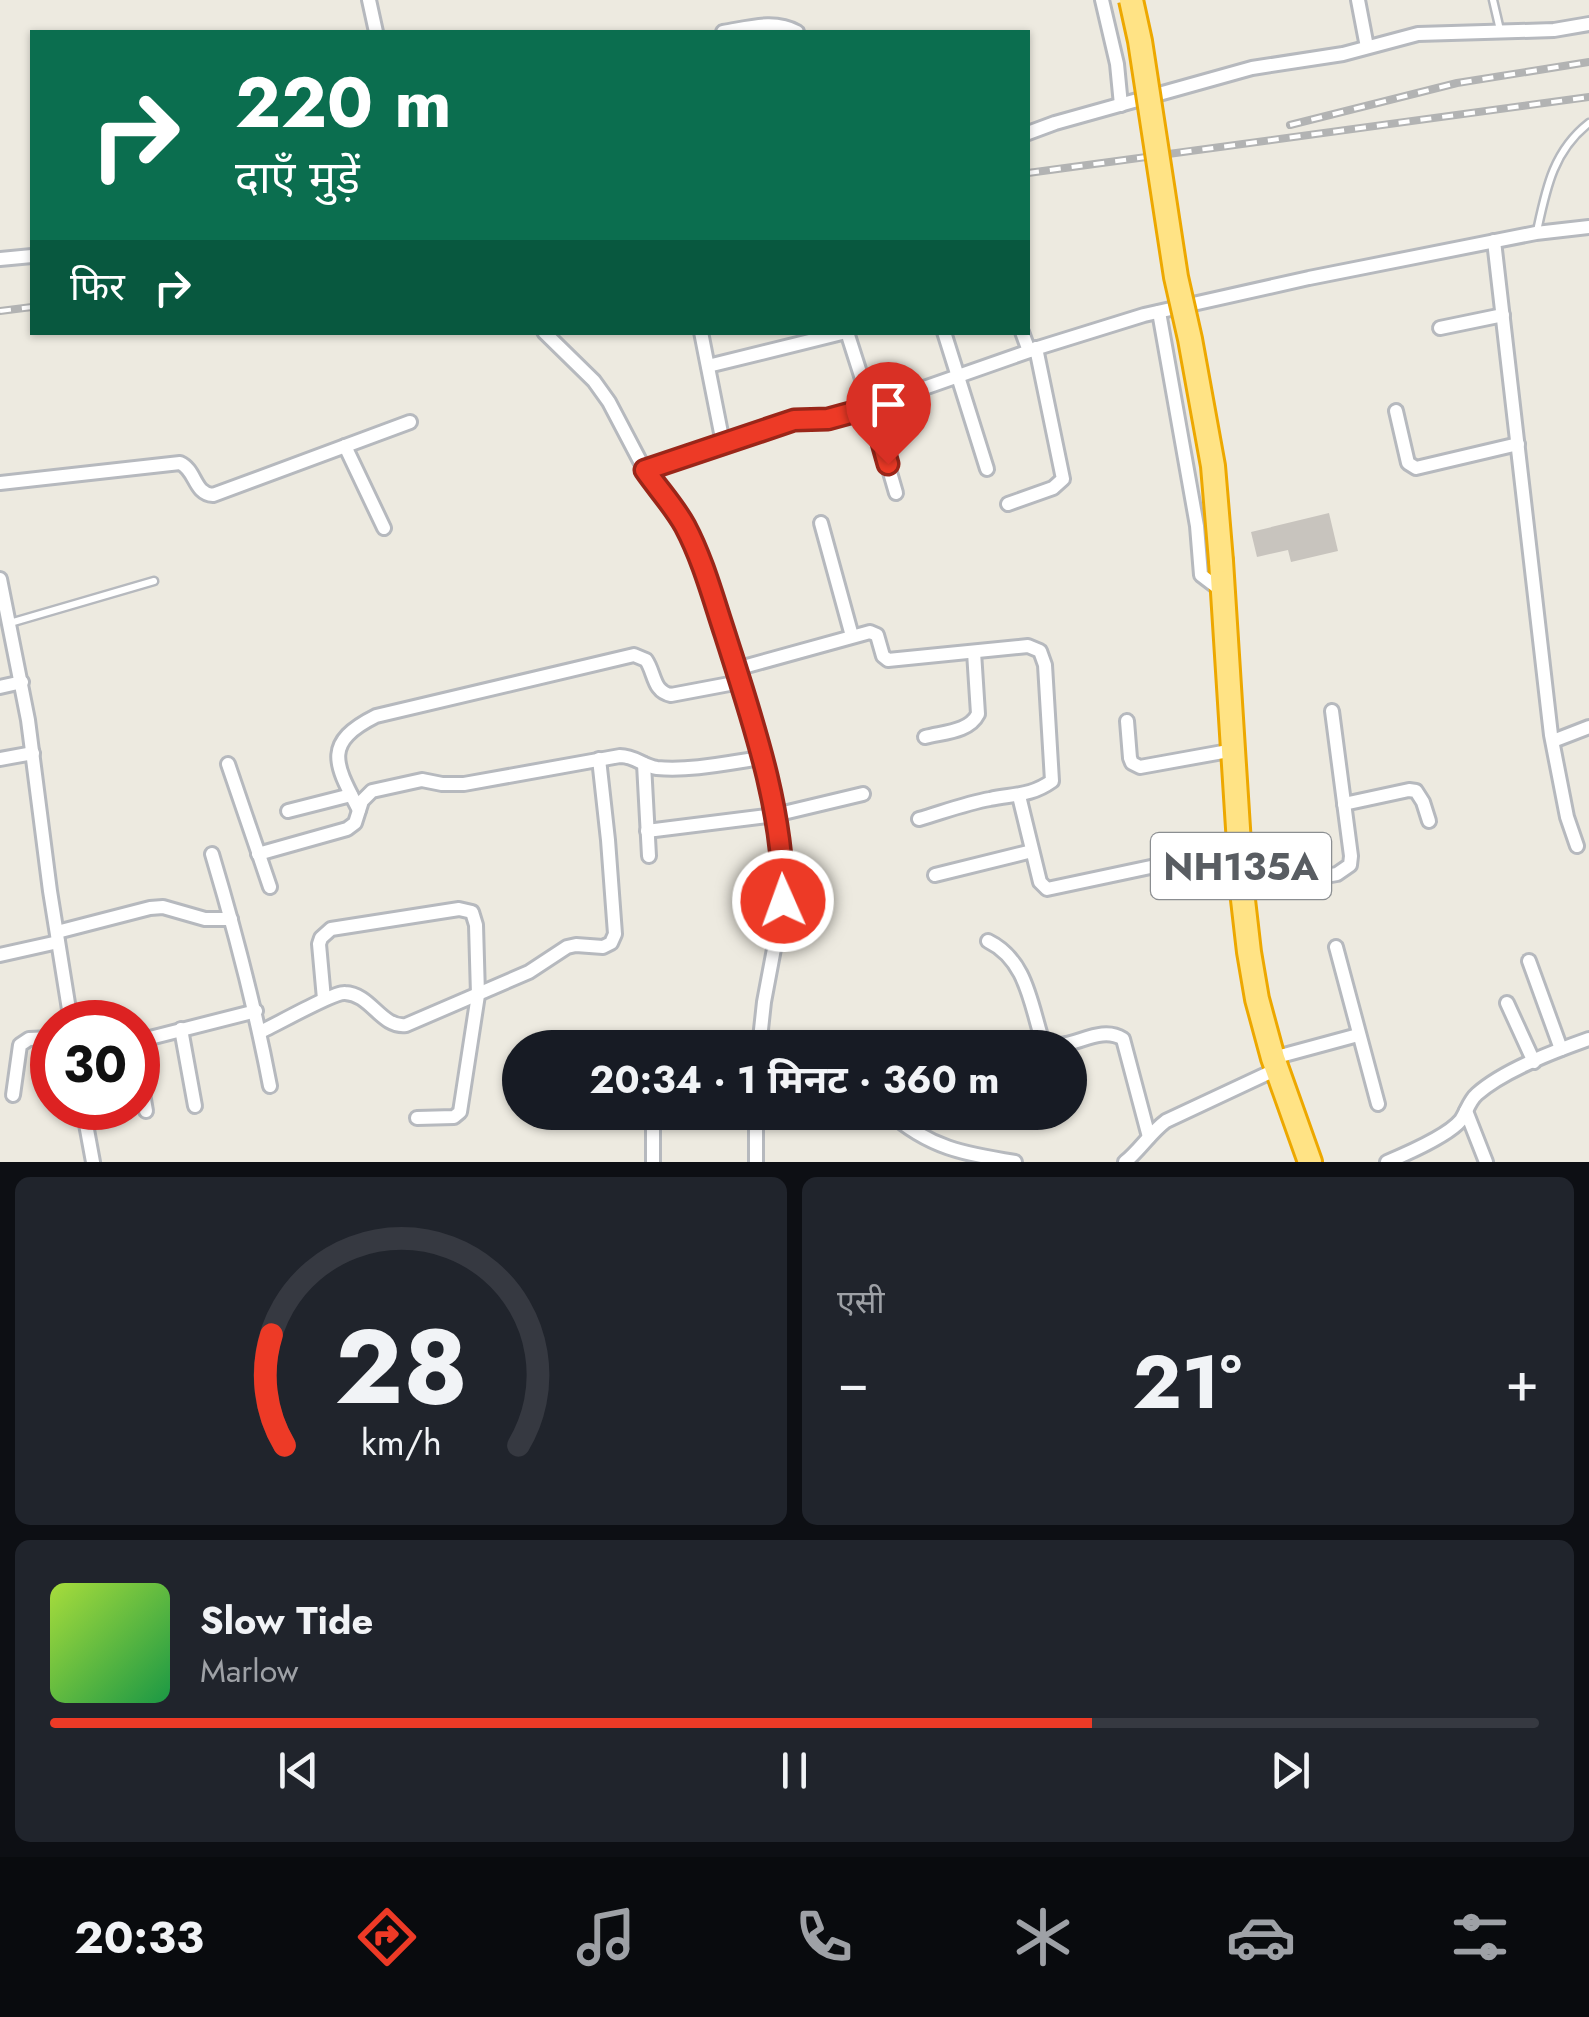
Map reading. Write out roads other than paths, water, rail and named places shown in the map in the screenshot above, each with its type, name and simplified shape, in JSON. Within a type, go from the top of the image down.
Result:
[{"type":"highway","name":"NH135A","points":[[1130,0],[1176,276],[1213,466],[1242,891],[1258,999],[1274,1064],[1310,1162]]},
{"type":"street","points":[[369,0],[376,30]]},
{"type":"street","points":[[1102,0],[1122,105]]},
{"type":"street","points":[[1358,0],[1368,47]]},
{"type":"street","points":[[736,30],[774,24],[793,30]]},
{"type":"street","points":[[1030,133],[1252,68],[1343,54],[1418,34],[1554,30],[1589,24]]},
{"type":"street","points":[[645,470],[794,420],[828,419],[872,407],[1032,350],[1159,312],[1536,233],[1589,227]]},
{"type":"street","points":[[1494,242],[1552,741],[1576,846]]},
{"type":"street","points":[[0,259],[30,256]]},
{"type":"street","points":[[1159,312],[1197,526],[1201,575],[1224,593]]},
{"type":"street","points":[[1440,328],[1503,315]]},
{"type":"street","points":[[547,335],[602,392],[645,470],[683,522],[738,675],[775,815],[784,866],[783,901],[761,1030]]},
{"type":"street","points":[[702,335],[723,443]]},
{"type":"street","points":[[708,366],[834,335]]},
{"type":"street","points":[[847,335],[896,493]]},
{"type":"street","points":[[945,335],[987,469]]},
{"type":"street","points":[[1008,504],[1053,488],[1062,479],[1032,350],[1024,335]]},
{"type":"street","points":[[1396,411],[1408,463],[1416,468],[1518,444]]},
{"type":"street","points":[[0,483],[180,463],[191,470],[202,492],[213,495],[410,422]]},
{"type":"street","points":[[345,446],[384,528]]},
{"type":"street","points":[[821,523],[852,636]]},
{"type":"street","points":[[0,579],[22,682],[67,1000]]},
{"type":"street","points":[[359,810],[342,774],[338,750],[346,734],[376,716],[634,655],[646,660],[660,692],[671,696],[874,632],[882,656],[888,660],[1028,646],[1040,651],[1044,658],[1054,776],[1049,784],[1019,796],[991,798],[919,819]]},
{"type":"street","points":[[925,736],[967,727],[976,720],[974,652]]},
{"type":"street","points":[[0,686],[22,682]]},
{"type":"street","points":[[1242,891],[1337,874],[1350,865],[1332,712]]},
{"type":"street","points":[[1127,720],[1130,758],[1140,767],[1234,750]]},
{"type":"street","points":[[1552,741],[1589,726]]},
{"type":"street","points":[[0,759],[32,753]]},
{"type":"street","points":[[258,854],[347,829],[355,822],[362,800],[372,790],[415,781],[464,784],[599,758],[630,756],[644,764],[667,768],[761,758]]},
{"type":"street","points":[[260,1032],[346,992],[397,1026],[478,995],[539,966],[567,947],[602,948],[611,943],[611,877],[599,758]]},
{"type":"street","points":[[228,764],[270,887]]},
{"type":"street","points":[[644,764],[649,856]]},
{"type":"street","points":[[1344,804],[1416,791],[1424,802],[1428,821]]},
{"type":"street","points":[[288,812],[351,794]]},
{"type":"street","points":[[648,831],[775,815],[863,794]]},
{"type":"street","points":[[1019,796],[1040,882],[1047,890],[1240,848]]},
{"type":"street","points":[[935,874],[1032,851]]},
{"type":"street","points":[[212,854],[256,1011],[270,1086]]},
{"type":"street","points":[[0,955],[150,908],[231,920]]},
{"type":"street","points":[[324,999],[319,944],[330,930],[459,909],[472,912],[478,995],[460,1112],[454,1118],[417,1118]]},
{"type":"street","points":[[988,941],[1006,951],[1020,970],[1042,1036],[1050,1046],[1109,1032],[1122,1039],[1149,1137]]},
{"type":"street","points":[[1336,947],[1378,1104]]},
{"type":"street","points":[[1529,960],[1561,1049]]},
{"type":"street","points":[[1507,1003],[1534,1062]]},
{"type":"street","points":[[160,1035],[256,1011]]},
{"type":"street","points":[[181,1029],[195,1106]]},
{"type":"street","points":[[1131,1160],[1166,1122],[1274,1064],[1358,1035]]},
{"type":"street","points":[[13,1095],[20,1045],[30,1039]]},
{"type":"street","points":[[1386,1162],[1458,1124],[1470,1100],[1486,1088],[1589,1039]]},
{"type":"street","points":[[1466,1111],[1486,1162]]},
{"type":"street","points":[[87,1130],[94,1162]]},
{"type":"street","points":[[652,1162],[653,1130]]},
{"type":"street","points":[[756,1130],[756,1162]]},
{"type":"street","points":[[910,1130],[965,1154],[1015,1162]]},
{"type":"lane","points":[[1493,0],[1500,30]]},
{"type":"lane","points":[[1536,233],[1548,178],[1566,146],[1589,123]]},
{"type":"lane","points":[[10,623],[154,581]]},
{"type":"railway","points":[[1290,125],[1457,83],[1589,62]]},
{"type":"railway","points":[[1030,173],[1589,97]]},
{"type":"railway","points":[[0,311],[30,307]]}]
